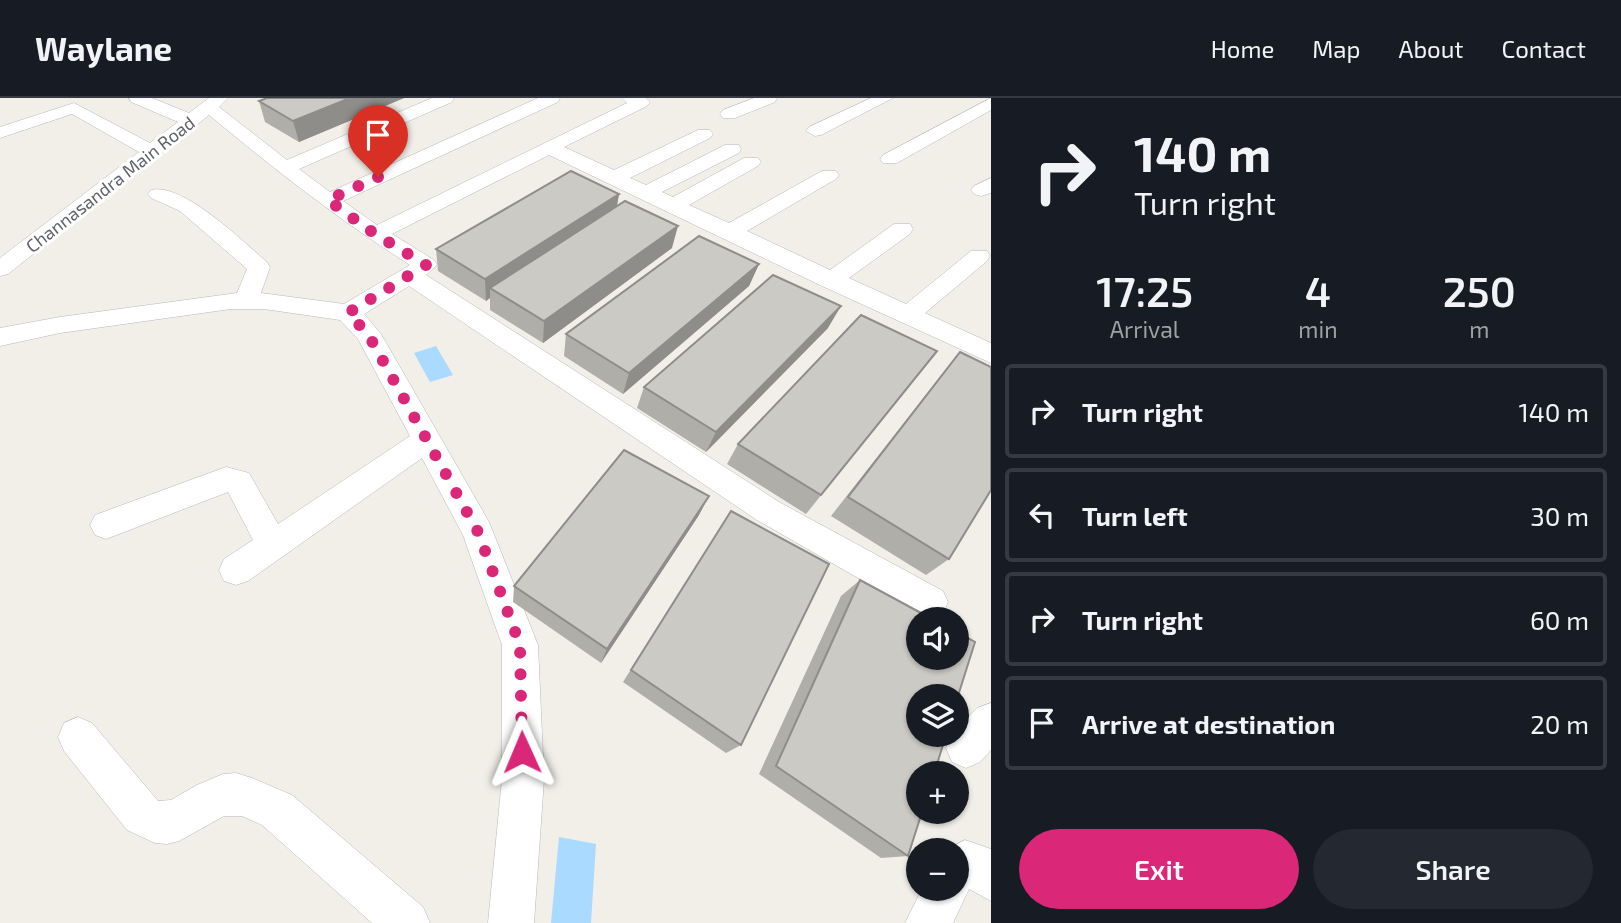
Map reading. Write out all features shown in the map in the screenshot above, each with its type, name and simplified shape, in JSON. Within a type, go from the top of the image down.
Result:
[{"type":"street","points":[[49,98],[74,108],[152,152]]},
{"type":"street","points":[[137,98],[192,121]]},
{"type":"street","points":[[284,167],[446,98]]},
{"type":"street","points":[[328,200],[552,98]]},
{"type":"street","points":[[375,234],[641,102],[630,98]]},
{"type":"street","points":[[729,114],[769,98]]},
{"type":"street","points":[[815,131],[885,98]]},
{"type":"street","points":[[215,103],[284,167],[375,234],[426,265],[348,313]]},
{"type":"street","name":"Channasandra Main Road","points":[[3,262],[215,103]]},
{"type":"street","points":[[890,159],[991,103]]},
{"type":"street","points":[[0,133],[74,108]]},
{"type":"street","points":[[614,178],[704,134]]},
{"type":"street","points":[[550,148],[991,354]]},
{"type":"street","points":[[645,193],[732,149]]},
{"type":"street","points":[[672,206],[751,162]]},
{"type":"street","points":[[728,233],[829,175]]},
{"type":"street","points":[[159,194],[187,207],[259,267],[246,301]]},
{"type":"street","points":[[830,281],[902,229]]},
{"type":"street","points":[[907,316],[979,256]]},
{"type":"street","points":[[409,275],[768,511],[930,602]]},
{"type":"street","points":[[0,337],[60,325],[246,301],[264,301],[348,313],[368,334],[478,532],[520,645],[523,779],[511,923]]},
{"type":"street","points":[[236,570],[428,439]]},
{"type":"street","points":[[106,526],[226,480],[238,482],[273,545]]},
{"type":"street","points":[[78,737],[142,815],[151,821],[159,825],[176,820],[220,797],[236,794],[255,799],[277,810],[407,923]]},
{"type":"street","points":[[969,862],[974,863],[991,879]]},
{"type":"street","points":[[928,923],[940,901]]},
{"type":"water","points":[[436,346],[453,375],[430,382],[414,353]]},
{"type":"water","points":[[559,837],[596,844],[591,923],[551,923]]},
{"type":"building","points":[[267,98],[350,98],[293,121],[259,101]]},
{"type":"building","points":[[571,171],[619,194],[485,279],[436,249]]},
{"type":"building","points":[[625,201],[678,226],[544,321],[490,288]]},
{"type":"building","points":[[699,236],[759,264],[629,373],[566,334]]},
{"type":"building","points":[[773,275],[841,306],[716,432],[644,387]]},
{"type":"building","points":[[861,315],[937,351],[821,495],[738,444]]},
{"type":"building","points":[[960,352],[991,367],[991,490],[949,559],[848,497]]},
{"type":"building","points":[[624,450],[709,496],[607,649],[514,586]]},
{"type":"building","points":[[731,511],[829,564],[741,745],[631,670]]},
{"type":"building","points":[[860,580],[910,607],[906,607],[906,670],[966,670],[962,684],[906,684],[906,747],[942,747],[938,761],[906,761],[906,824],[918,824],[914,838],[906,838],[906,855],[776,766]]},
{"type":"building","points":[[969,639],[975,642],[969,661]]},
{"type":"route","points":[[378,177],[328,200],[375,234],[426,265],[348,313],[368,334],[478,532],[520,645],[522,752]]}]
